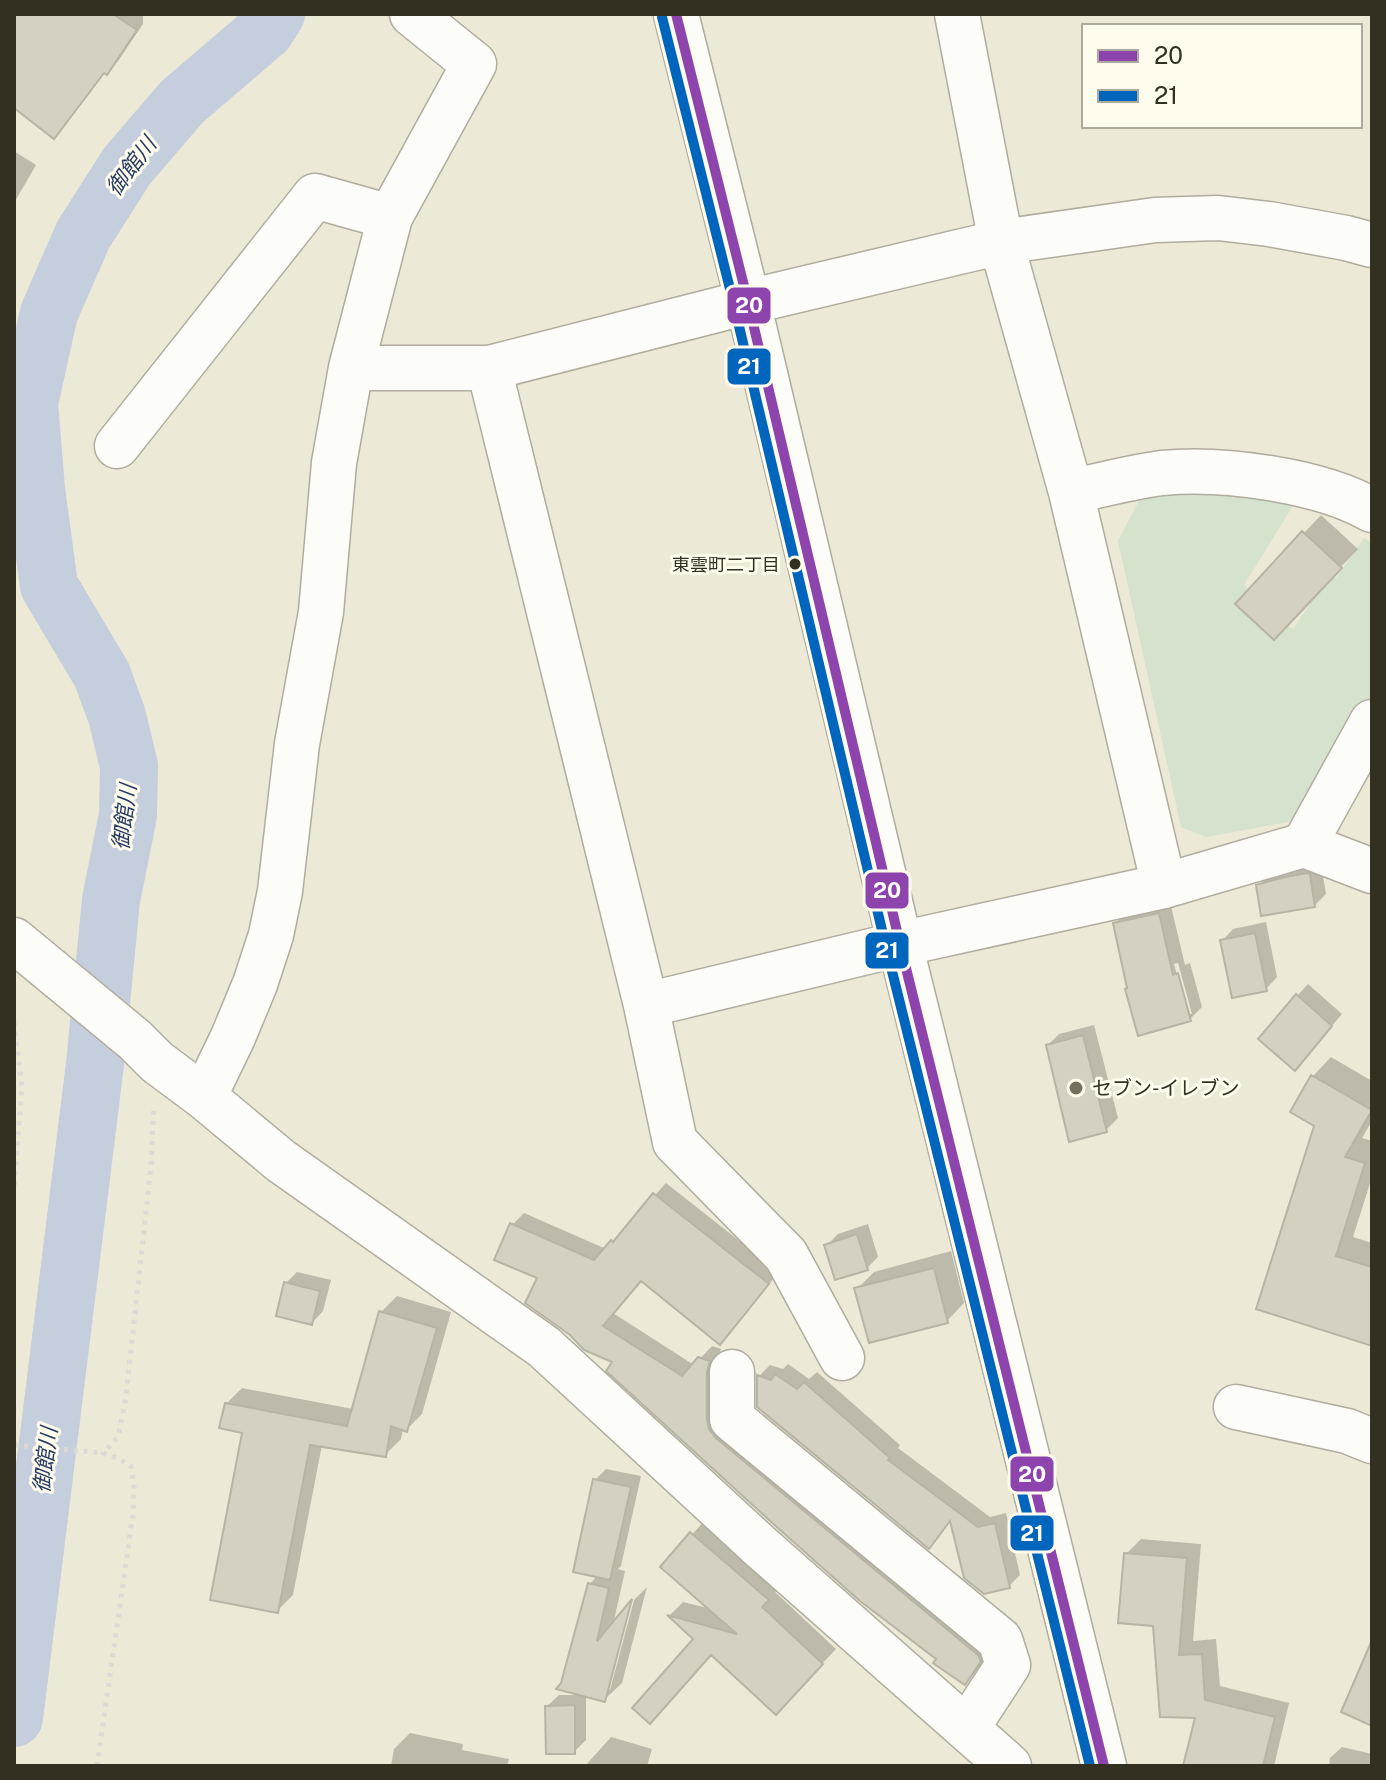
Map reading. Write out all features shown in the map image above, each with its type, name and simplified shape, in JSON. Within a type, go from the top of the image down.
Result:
[{"type":"street","points":[[204,1097],[255,984],[271,935],[280,891],[297,744],[321,612],[334,463],[351,368],[390,217],[474,64],[412,14]]},
{"type":"street","points":[[676,14],[748,302],[900,944],[1104,1766]]},
{"type":"street","points":[[957,14],[1001,242],[1071,492],[1164,886]]},
{"type":"street","points":[[117,446],[315,196],[390,217]]},
{"type":"street","points":[[351,368],[489,368],[1001,242],[1155,220],[1218,218],[1284,227],[1372,245]]},
{"type":"street","points":[[489,368],[646,1005],[675,1142],[786,1255],[842,1358]]},
{"type":"street","points":[[1071,492],[1164,473],[1233,473],[1309,485],[1372,510]]},
{"type":"street","points":[[1304,845],[1372,722]]},
{"type":"street","points":[[646,1005],[900,944],[1164,886],[1304,845],[1372,871]]},
{"type":"street","points":[[19,945],[281,1161],[544,1347],[762,1548],[1009,1766]]},
{"type":"street","points":[[732,1372],[732,1419],[1000,1640],[1008,1665],[967,1728]]},
{"type":"street","points":[[1236,1407],[1347,1431],[1372,1441]]},
{"type":"path","points":[[14,1022],[22,1087],[14,1190]]},
{"type":"path","points":[[103,1453],[118,1437],[125,1404],[151,1166],[146,1051]]},
{"type":"path","points":[[14,1445],[103,1453],[131,1466],[133,1514],[97,1766]]},
{"type":"green space","points":[[1144,491],[1251,495],[1294,504],[1244,585],[1257,595],[1254,601],[1293,629],[1331,573],[1336,578],[1364,538],[1372,543],[1372,701],[1304,819],[1206,837],[1181,827],[1118,541]]},
{"type":"building","points":[[14,14],[113,14],[137,30],[107,75],[104,73],[54,139],[14,108]]},
{"type":"building","points":[[1302,531],[1342,568],[1274,640],[1235,604]]},
{"type":"building","points":[[1308,873],[1315,907],[1261,916],[1256,885]]},
{"type":"building","points":[[1159,913],[1173,975],[1178,973],[1191,1021],[1138,1036],[1125,989],[1113,923]]},
{"type":"building","points":[[1255,933],[1267,991],[1232,998],[1220,940]]},
{"type":"building","points":[[1296,994],[1332,1026],[1295,1071],[1258,1039]]},
{"type":"building","name":"セブン-イレブン","points":[[1083,1035],[1107,1132],[1069,1142],[1046,1045]]},
{"type":"building","points":[[1311,1075],[1372,1110],[1345,1157],[1365,1163],[1336,1256],[1372,1267],[1372,1346],[1256,1309],[1314,1126],[1290,1112]]},
{"type":"building","points":[[653,1193],[769,1284],[720,1345],[641,1281],[603,1326],[682,1376],[698,1357],[710,1361],[707,1372],[707,1419],[709,1429],[716,1438],[978,1655],[981,1661],[965,1685],[933,1663],[936,1659],[860,1601],[606,1371],[612,1362],[584,1350],[570,1335],[525,1303],[537,1278],[494,1260],[510,1223],[594,1260]]},
{"type":"building","points":[[857,1234],[868,1270],[835,1280],[824,1245]]},
{"type":"building","points":[[934,1268],[948,1323],[869,1343],[854,1288]]},
{"type":"building","points":[[284,1282],[320,1291],[312,1325],[276,1316]]},
{"type":"building","points":[[379,1311],[437,1328],[407,1432],[391,1426],[386,1457],[310,1445],[278,1613],[210,1600],[242,1433],[219,1428],[225,1403],[347,1426]]},
{"type":"building","points":[[775,1374],[797,1389],[804,1382],[890,1458],[888,1460],[978,1527],[995,1523],[1010,1588],[984,1594],[964,1578],[950,1521],[929,1549],[757,1407],[757,1375],[771,1380]]},
{"type":"building","points":[[593,1479],[631,1487],[610,1580],[573,1572]]},
{"type":"building","points":[[690,1532],[769,1600],[762,1607],[823,1664],[776,1715],[711,1655],[650,1724],[632,1708],[693,1639],[667,1615],[737,1634],[660,1567]]},
{"type":"building","points":[[1124,1553],[1187,1558],[1179,1655],[1202,1654],[1205,1700],[1275,1717],[1263,1766],[1183,1766],[1195,1718],[1160,1717],[1153,1626],[1118,1623]]},
{"type":"building","points":[[588,1583],[609,1588],[597,1641],[632,1599],[605,1702],[556,1689],[561,1683]]},
{"type":"building","points":[[1372,1640],[1372,1726],[1341,1712]]},
{"type":"building","points":[[575,1705],[575,1754],[546,1754],[545,1706]]},
{"type":"waterway","name":"御館川","points":[[14,1718],[95,1064],[111,900],[128,815],[129,766],[117,716],[102,675],[49,586],[29,403],[49,313],[83,235],[127,166],[182,102],[266,30],[276,14]]},
{"type":"waterway","points":[[14,404],[29,403]]},
{"type":"transit line","name":"20","points":[[676,14],[748,302],[900,944],[1104,1766]]},
{"type":"transit line","name":"21","points":[[662,17],[734,305],[886,947],[1090,1766]]},
{"type":"place","name":"東雲町二丁目","points":[[795,564]]},
{"type":"place","name":"セブン-イレブン","points":[[1076,1088]]}]
